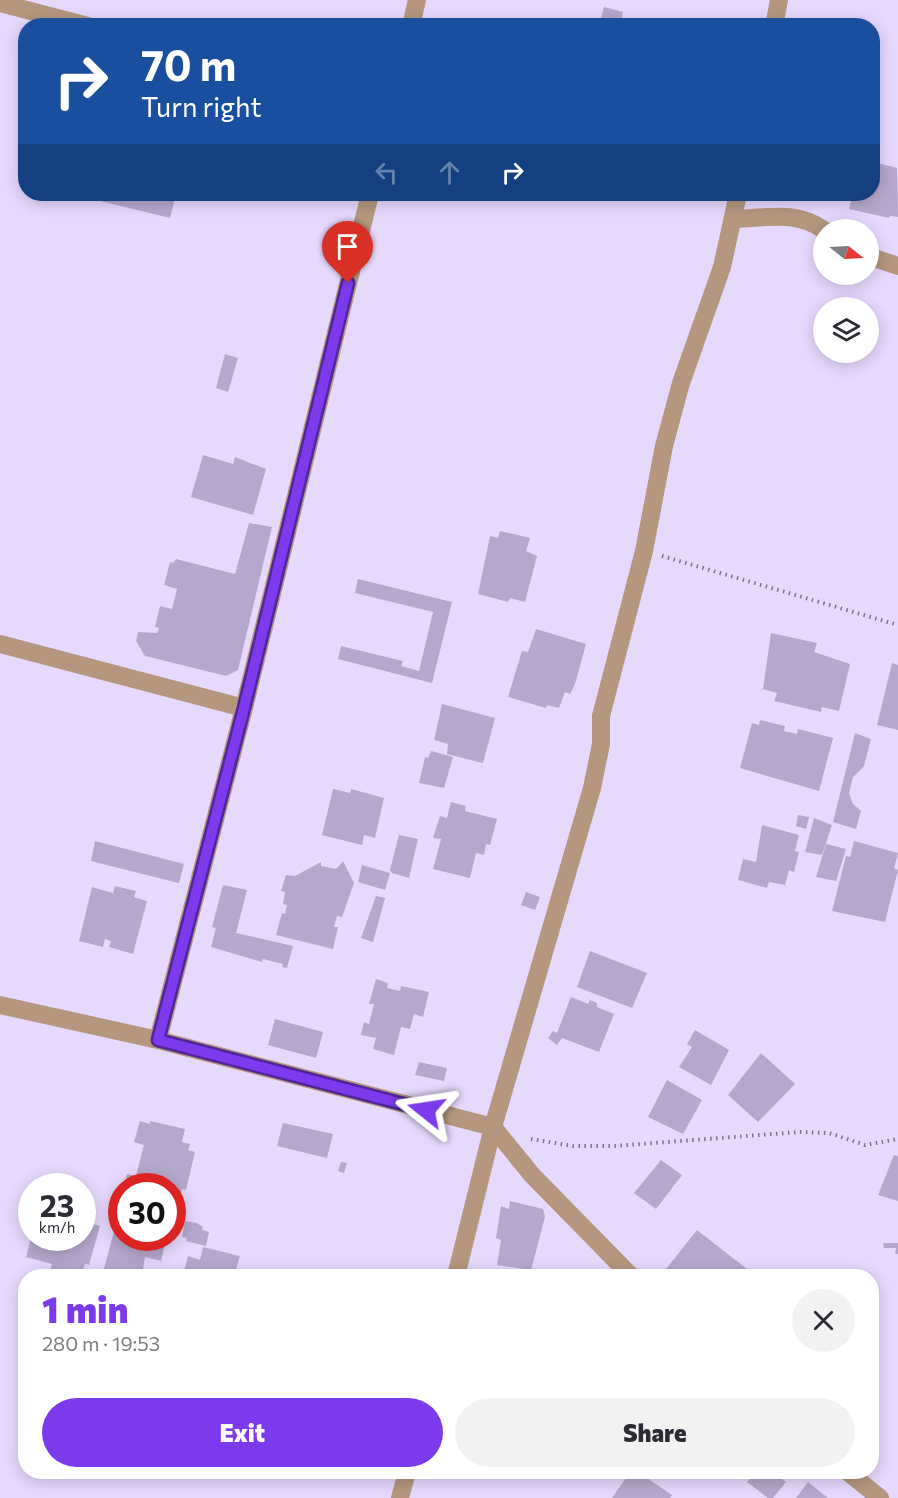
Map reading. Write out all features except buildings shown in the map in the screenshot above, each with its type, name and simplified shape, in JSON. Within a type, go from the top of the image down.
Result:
[{"type":"street","points":[[413,18],[417,0]]},
{"type":"street","points":[[776,18],[779,0]]},
{"type":"street","points":[[0,3],[57,18]]},
{"type":"street","points":[[158,1040],[244,708],[368,201]]},
{"type":"street","points":[[458,1269],[493,1127],[592,788],[601,744],[601,716],[644,551],[664,446],[735,219],[737,201]]},
{"type":"street","points":[[735,219],[785,215],[813,222]]},
{"type":"street","points":[[879,260],[898,266]]},
{"type":"street","points":[[0,644],[244,708]]},
{"type":"street","points":[[0,1005],[158,1040],[493,1127],[532,1175],[624,1269]]},
{"type":"street","points":[[400,1498],[405,1479]]},
{"type":"street","points":[[857,1479],[880,1498]]},
{"type":"path","points":[[644,551],[898,625]]},
{"type":"path","points":[[528,1139],[573,1146],[614,1146],[799,1132],[829,1133],[866,1145],[898,1139]]},
{"type":"route","points":[[348,283],[244,708],[158,1040],[426,1110]]}]
